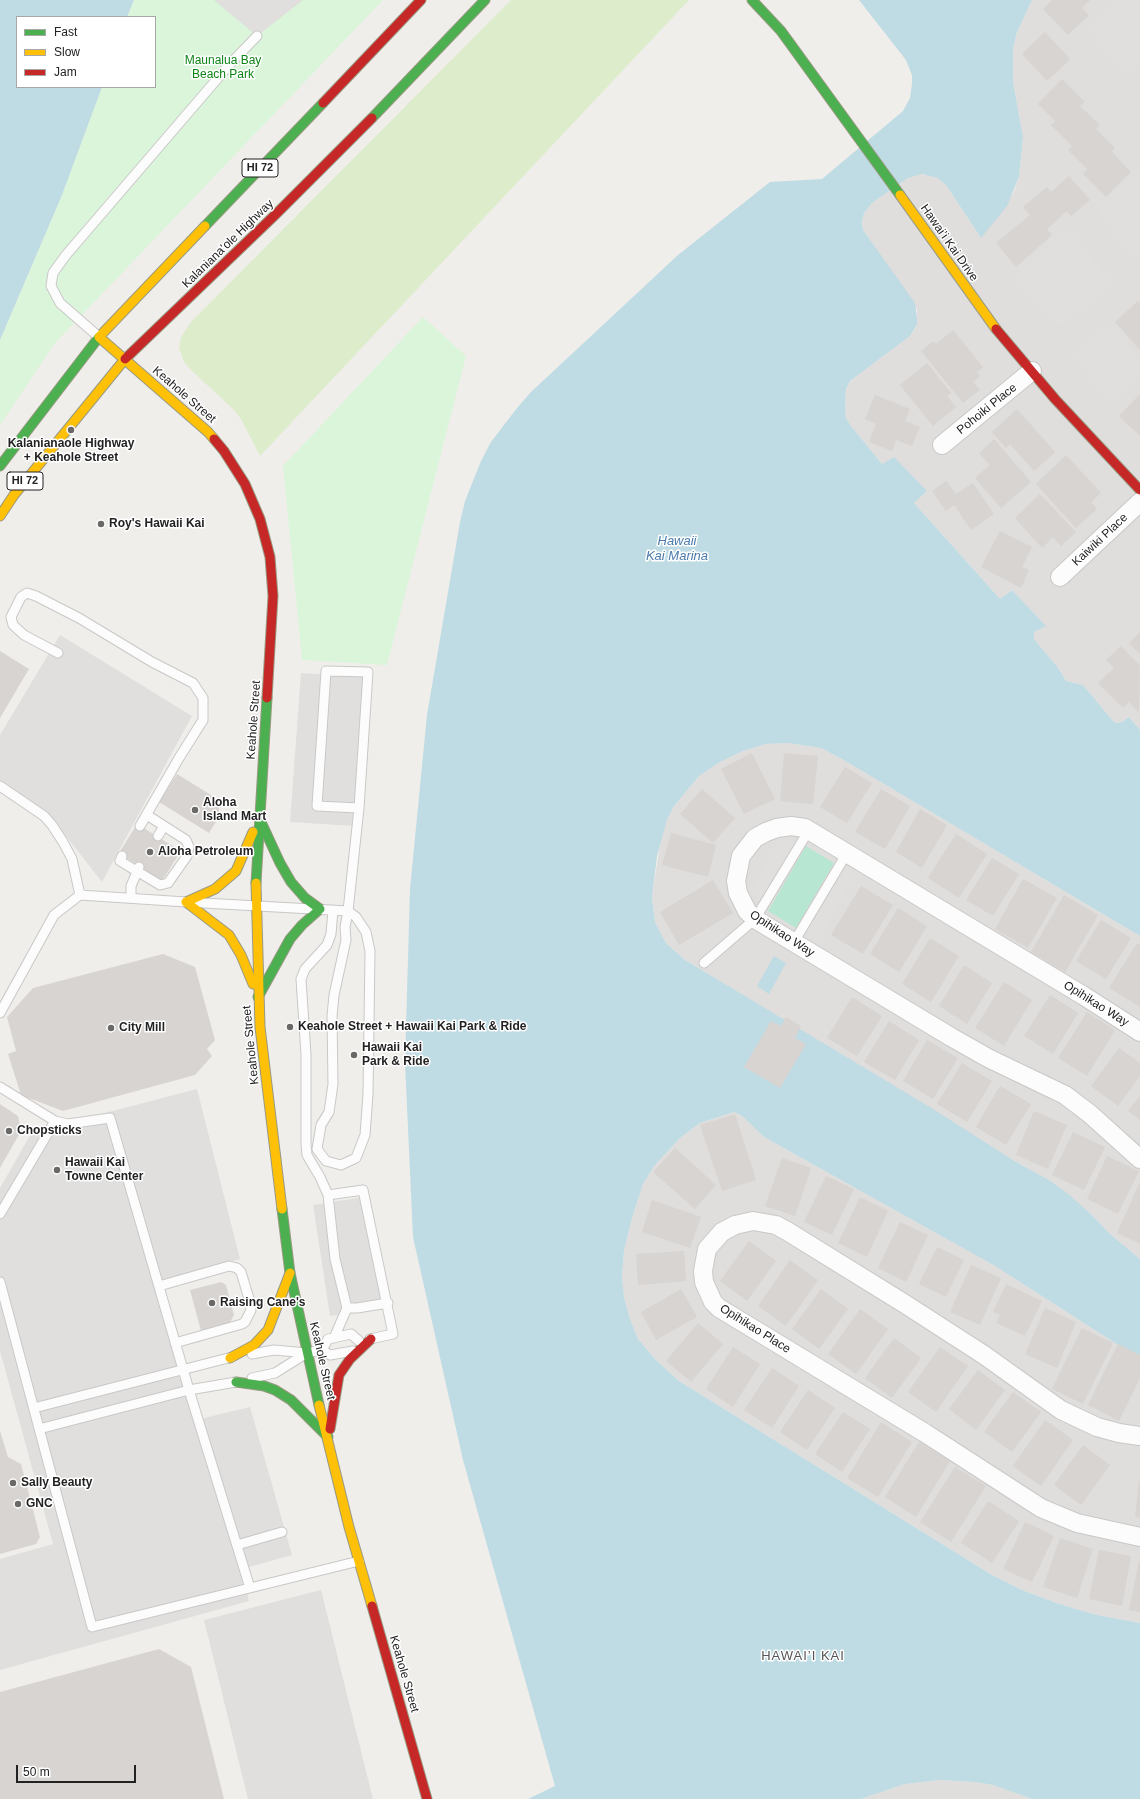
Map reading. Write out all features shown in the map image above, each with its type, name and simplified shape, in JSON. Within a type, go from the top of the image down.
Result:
[{"type":"main road","name":"HI 72","points":[[0,466],[99,336],[421,0]]},
{"type":"main road","name":"Kalaniana’ole Highway","points":[[0,516],[14,495],[125,359],[347,143],[485,0]]},
{"type":"main road","name":"Hawai’i Kai Drive","points":[[752,0],[781,31],[969,293],[1032,371],[1140,490]]},
{"type":"main road","name":"Keahole Street","points":[[99,336],[208,432],[235,467],[245,484],[260,519],[270,557],[273,596],[256,871],[258,998],[260,1027],[290,1273],[307,1353],[349,1527],[427,1799]]},
{"type":"main road","points":[[186,902],[215,889],[236,871],[260,819]]},
{"type":"main road","points":[[258,998],[290,939],[302,925],[320,909],[305,898],[291,882],[280,863],[260,819]]},
{"type":"main road","points":[[186,902],[229,935],[241,955],[258,998]]},
{"type":"main road","points":[[230,1358],[254,1345],[268,1330],[290,1273]]},
{"type":"main road","points":[[328,1438],[340,1376],[350,1359],[371,1339]]},
{"type":"main road","points":[[236,1382],[264,1386],[275,1390],[291,1400],[328,1438]]},
{"type":"street","name":"Pohoiki Place","points":[[942,445],[1032,371]]},
{"type":"street","name":"Kaiwiki Place","points":[[1060,577],[1140,502]]},
{"type":"street","name":"Opihikao Way","points":[[1140,1032],[1084,996],[808,830],[791,826],[777,828],[766,832],[755,838],[741,856],[736,881],[738,893],[747,911],[756,919],[951,1037],[988,1058],[1064,1096],[1090,1114],[1140,1159]]},
{"type":"street","name":"Opihikao Place","points":[[1140,1436],[1097,1427],[1061,1410],[984,1355],[905,1304],[776,1225],[753,1221],[735,1225],[722,1232],[707,1249],[703,1271],[704,1282],[713,1302],[719,1308],[925,1432],[1041,1508],[1077,1523],[1140,1537]]},
{"type":"lane","points":[[99,336],[60,303],[51,286],[53,273],[66,255],[224,70],[257,36]]},
{"type":"lane","points":[[58,653],[24,635],[13,625],[11,617],[21,597],[27,593],[79,618],[122,646],[193,683],[203,698],[203,720],[179,758],[140,826]]},
{"type":"lane","points":[[0,1013],[54,915],[80,895],[348,911],[356,916],[366,932],[370,951],[368,1094],[365,1136],[356,1158],[341,1165],[326,1161],[317,1149],[321,1124],[329,1112],[333,1084],[332,1016],[334,995],[346,940],[345,927],[348,911],[359,808],[368,672],[326,671],[317,806],[359,808]]},
{"type":"lane","points":[[0,786],[44,816],[52,825],[64,842],[72,859],[80,895]]},
{"type":"lane","points":[[122,856],[120,861],[138,869],[160,885],[168,883],[187,856],[189,847],[186,840],[147,815]]},
{"type":"lane","points":[[158,836],[164,826]]},
{"type":"lane","points":[[704,963],[756,919],[808,830]]},
{"type":"lane","points":[[794,942],[847,853]]},
{"type":"lane","points":[[131,897],[131,886],[138,869]]},
{"type":"lane","points":[[333,910],[331,934],[327,945],[305,969],[301,979],[306,1063],[307,1155],[320,1177],[328,1195],[335,1259],[347,1308],[334,1338]]},
{"type":"lane","points":[[0,1087],[55,1121],[68,1124],[110,1118],[183,1370],[250,1588]]},
{"type":"lane","points":[[0,1214],[55,1121]]},
{"type":"lane","points":[[34,1408],[230,1358],[274,1350],[307,1353],[322,1350],[330,1355],[354,1351],[359,1342],[394,1334],[363,1190],[328,1195]]},
{"type":"lane","points":[[159,1286],[229,1266],[237,1268],[241,1272],[250,1302],[251,1310],[245,1322],[242,1324],[175,1343]]},
{"type":"lane","points":[[0,1282],[92,1627],[359,1561]]},
{"type":"lane","points":[[347,1308],[357,1308],[388,1303]]},
{"type":"lane","points":[[322,1350],[328,1339],[352,1334],[359,1342]]},
{"type":"lane","points":[[39,1429],[189,1390],[236,1382],[275,1373],[307,1353]]},
{"type":"lane","points":[[237,1545],[282,1532]]},
{"type":"shaded area","points":[[214,0],[303,0],[257,36]]},
{"type":"shaded area","points":[[1032,0],[1140,0],[1140,730],[1129,717],[1122,722],[1117,723],[1113,721],[1083,685],[1066,681],[1059,669],[1034,639],[1034,632],[1045,626],[1012,590],[1000,599],[914,503],[927,491],[882,464],[846,418],[846,389],[850,381],[910,336],[917,326],[917,309],[863,230],[862,221],[864,213],[872,203],[908,178],[917,174],[930,175],[938,178],[946,185],[981,238],[1014,192],[1019,177],[1023,137],[1013,82],[1013,49],[1017,32]]},
{"type":"shaded area","points":[[1123,0],[1140,0],[1140,66],[1131,74],[1091,30]]},
{"type":"shaded area","points":[[1140,169],[1140,259],[1096,209]]},
{"type":"shaded area","points":[[1068,231],[1111,281],[1059,327],[1015,276]]},
{"type":"shaded area","points":[[1111,326],[1140,359],[1140,376],[1113,400],[1075,357]]},
{"type":"shaded area","points":[[60,635],[192,716],[102,882],[48,813],[0,782],[0,735]]},
{"type":"shaded area","points":[[301,673],[367,677],[356,826],[290,822]]},
{"type":"shaded area","points":[[788,743],[821,748],[842,759],[1140,936],[1140,1259],[1110,1234],[1091,1214],[1049,1180],[1016,1162],[685,960],[666,943],[655,922],[652,898],[661,837],[674,806],[699,776],[720,762],[743,751],[766,744]]},
{"type":"shaded area","points":[[780,842],[801,842],[762,908],[752,889]]},
{"type":"shaded area","points":[[841,863],[857,873],[815,945],[799,935]]},
{"type":"shaded area","points":[[197,1089],[240,1259],[155,1283],[196,1420],[250,1407],[292,1555],[242,1569],[249,1601],[0,1670],[0,1559],[53,1544],[0,1351],[0,1188],[32,1132]]},
{"type":"shaded area","points":[[734,1112],[742,1116],[764,1137],[995,1266],[1140,1359],[1140,1623],[1097,1615],[1059,1604],[1022,1590],[992,1575],[679,1381],[655,1359],[638,1339],[630,1319],[624,1297],[622,1277],[624,1251],[632,1218],[643,1184],[655,1165],[680,1138],[700,1123]]},
{"type":"shaded area","points":[[370,1196],[387,1308],[330,1316],[313,1205]]},
{"type":"shaded area","points":[[321,1590],[373,1799],[248,1799],[204,1620]]},
{"type":"shaded area","points":[[940,1780],[975,1782],[993,1785],[1032,1799],[861,1799],[905,1784]]},
{"type":"green space","name":"Maunalua Bay Beach Park","points":[[134,0],[383,0],[55,343],[0,425],[0,340],[62,195],[102,88],[156,88],[156,16],[127,16]]},
{"type":"green space","points":[[511,0],[689,0],[260,456],[241,419],[233,409],[184,362],[179,348],[181,337],[191,322]]},
{"type":"green space","points":[[423,317],[466,356],[387,665],[302,660],[283,466]]},
{"type":"green space","points":[[806,846],[834,863],[796,928],[768,911]]},
{"type":"water","points":[[0,0],[134,0],[127,16],[16,16],[16,88],[102,88],[62,195],[0,340]]},
{"type":"water","name":"Hawaii Kai Marina","points":[[859,0],[1032,0],[1017,32],[1013,49],[1013,82],[1023,137],[1019,177],[1007,206],[981,238],[946,185],[938,178],[922,174],[908,178],[872,203],[864,213],[862,221],[863,230],[915,303],[917,325],[910,336],[850,381],[846,389],[845,410],[846,418],[851,426],[882,464],[894,457],[927,491],[914,503],[1000,599],[1012,590],[1046,626],[1034,632],[1034,639],[1059,669],[1066,681],[1083,685],[1113,721],[1117,723],[1122,722],[1129,717],[1140,730],[1140,936],[842,759],[821,748],[788,743],[766,744],[743,751],[720,762],[699,776],[674,806],[667,820],[657,856],[652,898],[655,922],[666,943],[685,960],[933,1109],[1016,1162],[1049,1180],[1067,1193],[1091,1214],[1110,1234],[1140,1259],[1140,1359],[995,1266],[764,1137],[742,1116],[734,1112],[700,1123],[680,1138],[655,1165],[643,1184],[632,1218],[624,1251],[622,1277],[624,1297],[630,1319],[638,1339],[655,1359],[679,1381],[992,1575],[1022,1590],[1059,1604],[1097,1615],[1140,1623],[1140,1799],[1032,1799],[993,1785],[975,1782],[940,1780],[905,1784],[861,1799],[528,1799],[555,1786],[463,1460],[413,1237],[405,1063],[410,889],[427,715],[460,522],[465,501],[481,461],[491,442],[517,408],[531,392],[678,255],[770,182],[822,179],[903,111],[910,98],[912,75],[906,60]]},
{"type":"water","points":[[774,956],[786,963],[769,994],[757,986]]},
{"type":"building","points":[[1052,0],[1090,0],[1082,8],[1089,15],[1068,35],[1043,9]]},
{"type":"building","points":[[1045,32],[1070,59],[1047,81],[1022,54]]},
{"type":"building","points":[[1062,79],[1085,102],[1080,106],[1100,125],[1096,129],[1115,148],[1112,152],[1131,172],[1106,197],[1083,174],[1087,169],[1068,150],[1072,146],[1051,125],[1055,121],[1038,104]]},
{"type":"building","points":[[1069,176],[1090,200],[1071,216],[1067,211],[1047,229],[1052,235],[1016,267],[996,243],[1030,215],[1023,207],[1047,187],[1051,192]]},
{"type":"building","points":[[1138,301],[1140,304],[1140,350],[1115,322]]},
{"type":"building","points":[[953,330],[983,367],[977,372],[980,376],[973,382],[980,390],[963,403],[921,351],[933,341],[936,344]]},
{"type":"building","points":[[927,363],[951,393],[947,396],[956,407],[933,426],[900,385]]},
{"type":"building","points":[[1140,394],[1140,436],[1119,416]]},
{"type":"building","points":[[875,395],[910,409],[905,421],[920,427],[912,446],[896,440],[892,451],[869,442],[876,424],[865,419]]},
{"type":"building","points":[[1017,409],[1055,452],[1034,471],[1010,444],[1006,448],[992,432]]},
{"type":"building","points":[[994,439],[1031,482],[1001,508],[975,478],[990,465],[979,453]]},
{"type":"building","points":[[1066,455],[1101,493],[1091,502],[1097,509],[1076,528],[1036,484]]},
{"type":"building","points":[[946,481],[956,494],[973,483],[994,514],[971,530],[954,505],[946,511],[932,491]]},
{"type":"building","points":[[1040,494],[1076,532],[1061,546],[1053,537],[1042,548],[1015,518]]},
{"type":"building","points":[[1000,531],[1032,547],[1022,567],[1029,570],[1021,588],[981,567]]},
{"type":"building","points":[[1140,632],[1140,654],[1129,643]]},
{"type":"building","points":[[1121,646],[1140,666],[1139,713],[1129,702],[1123,708],[1098,683],[1114,668],[1106,660]]},
{"type":"building","points":[[0,651],[29,669],[0,718]]},
{"type":"building","points":[[752,753],[775,799],[744,814],[721,769]]},
{"type":"building","points":[[784,753],[818,756],[813,804],[780,801]]},
{"type":"building","points":[[845,767],[872,783],[847,823],[820,807]]},
{"type":"building","name":"Aloha Island Mart","points":[[177,774],[219,800],[219,817],[209,833],[159,802]]},
{"type":"building","points":[[702,789],[735,818],[713,843],[680,814]]},
{"type":"building","points":[[881,789],[910,806],[885,849],[855,832]]},
{"type":"building","points":[[920,809],[947,825],[922,868],[896,852]]},
{"type":"building","name":"Aloha Petroleum","points":[[137,824],[181,851],[162,881],[119,853]]},
{"type":"building","points":[[671,833],[716,845],[708,877],[662,865]]},
{"type":"building","points":[[956,834],[987,854],[959,898],[928,878]]},
{"type":"building","points":[[992,858],[1019,874],[993,916],[966,900]]},
{"type":"building","points":[[1023,879],[1057,898],[1028,948],[995,929]]},
{"type":"building","points":[[713,880],[733,913],[679,945],[660,912]]},
{"type":"building","points":[[861,886],[893,905],[863,954],[831,935]]},
{"type":"building","points":[[1064,895],[1098,915],[1065,972],[1031,952]]},
{"type":"building","points":[[898,908],[927,926],[899,972],[870,954]]},
{"type":"building","points":[[1101,920],[1131,938],[1106,979],[1076,961]]},
{"type":"building","points":[[930,938],[959,956],[931,1002],[902,984]]},
{"type":"building","points":[[1137,943],[1140,945],[1140,1007],[1109,988]]},
{"type":"building","name":"City Mill","points":[[163,954],[195,967],[215,1040],[207,1049],[212,1056],[195,1075],[63,1111],[21,1095],[8,1054],[16,1051],[7,1017],[33,988]]},
{"type":"building","points":[[964,965],[992,983],[967,1024],[939,1006]]},
{"type":"building","points":[[1004,982],[1032,1000],[1004,1046],[975,1028]]},
{"type":"building","points":[[1050,995],[1078,1013],[1053,1054],[1024,1036]]},
{"type":"building","points":[[852,997],[882,1016],[857,1056],[827,1038]]},
{"type":"building","points":[[1087,1012],[1115,1030],[1087,1076],[1058,1058]]},
{"type":"building","points":[[786,1017],[801,1026],[795,1038],[806,1044],[780,1088],[744,1067],[771,1021],[781,1026]]},
{"type":"building","points":[[889,1021],[919,1040],[895,1080],[864,1062]]},
{"type":"building","points":[[927,1040],[958,1058],[933,1099],[903,1081]]},
{"type":"building","points":[[1119,1048],[1140,1063],[1140,1076],[1118,1106],[1091,1086]]},
{"type":"building","points":[[962,1063],[992,1081],[967,1122],[937,1104]]},
{"type":"building","points":[[1000,1086],[1031,1104],[1006,1145],[976,1127]]},
{"type":"building","points":[[1140,1096],[1140,1120],[1128,1111]]},
{"type":"building","points":[[0,1104],[18,1116],[21,1131],[0,1168]]},
{"type":"building","points":[[1034,1111],[1067,1125],[1048,1169],[1016,1155]]},
{"type":"building","points":[[735,1114],[756,1180],[722,1191],[700,1125]]},
{"type":"building","points":[[1073,1132],[1105,1147],[1084,1190],[1052,1175]]},
{"type":"building","points":[[675,1148],[716,1185],[695,1209],[653,1172]]},
{"type":"building","points":[[1107,1156],[1139,1171],[1118,1214],[1087,1199]]},
{"type":"building","points":[[782,1158],[811,1168],[795,1216],[765,1206]]},
{"type":"building","points":[[826,1176],[854,1189],[832,1235],[804,1222]]},
{"type":"building","points":[[1140,1182],[1140,1244],[1117,1233]]},
{"type":"building","points":[[860,1197],[888,1211],[867,1257],[838,1243]]},
{"type":"building","points":[[652,1200],[701,1217],[690,1248],[642,1232]]},
{"type":"building","points":[[900,1222],[928,1235],[906,1282],[878,1268]]},
{"type":"building","points":[[749,1241],[776,1261],[747,1301],[720,1281]]},
{"type":"building","points":[[937,1247],[964,1260],[946,1297],[919,1284]]},
{"type":"building","points":[[684,1251],[686,1281],[638,1285],[636,1254]]},
{"type":"building","points":[[790,1260],[818,1280],[786,1326],[758,1306]]},
{"type":"building","points":[[971,1265],[1001,1278],[980,1325],[950,1312]]},
{"type":"building","name":"Raising Cane's","points":[[221,1282],[226,1285],[234,1315],[229,1324],[201,1331],[190,1290]]},
{"type":"building","points":[[1006,1284],[1042,1301],[1025,1336],[996,1323],[1000,1315],[993,1312]]},
{"type":"building","points":[[681,1289],[697,1317],[656,1340],[641,1312]]},
{"type":"building","points":[[821,1289],[848,1309],[819,1349],[792,1329]]},
{"type":"building","points":[[1045,1308],[1076,1322],[1057,1368],[1025,1354]]},
{"type":"building","points":[[860,1309],[888,1329],[856,1374],[828,1354]]},
{"type":"building","points":[[698,1323],[723,1344],[691,1382],[666,1361]]},
{"type":"building","points":[[1082,1328],[1113,1343],[1083,1404],[1052,1389]]},
{"type":"building","points":[[894,1338],[921,1358],[892,1398],[865,1378]]},
{"type":"building","points":[[1118,1344],[1140,1355],[1140,1378],[1119,1421],[1088,1405]]},
{"type":"building","points":[[733,1347],[760,1364],[733,1407],[706,1389]]},
{"type":"building","points":[[940,1347],[968,1366],[936,1412],[908,1392]]},
{"type":"building","points":[[772,1368],[799,1386],[772,1428],[744,1410]]},
{"type":"building","points":[[978,1370],[1005,1390],[976,1430],[949,1409]]},
{"type":"building","points":[[808,1390],[835,1408],[807,1450],[780,1432]]},
{"type":"building","points":[[1013,1392],[1041,1412],[1012,1452],[984,1432]]},
{"type":"building","points":[[843,1412],[870,1429],[842,1472],[815,1454]]},
{"type":"building","points":[[1045,1420],[1073,1440],[1041,1486],[1013,1466]]},
{"type":"building","points":[[881,1422],[912,1442],[878,1497],[847,1478]]},
{"type":"building","points":[[0,1431],[8,1457],[21,1464],[40,1537],[36,1544],[0,1554]]},
{"type":"building","points":[[919,1442],[950,1461],[916,1517],[885,1497]]},
{"type":"building","points":[[1083,1445],[1110,1465],[1081,1505],[1054,1485]]},
{"type":"building","points":[[955,1467],[986,1486],[951,1542],[920,1522]]},
{"type":"building","points":[[1140,1481],[1140,1518],[1135,1517]]},
{"type":"building","points":[[988,1501],[1019,1521],[992,1563],[961,1543]]},
{"type":"building","points":[[1025,1522],[1054,1536],[1032,1582],[1003,1569]]},
{"type":"building","points":[[1060,1538],[1093,1549],[1077,1598],[1043,1587]]},
{"type":"building","points":[[1099,1550],[1131,1556],[1122,1606],[1089,1599]]},
{"type":"building","points":[[1140,1561],[1140,1612],[1129,1610]]},
{"type":"building","points":[[159,1649],[191,1667],[224,1799],[0,1799],[0,1692]]},
{"type":"traffic: fast","points":[[372,118],[485,0]]},
{"type":"traffic: fast","points":[[752,0],[781,31],[900,195]]},
{"type":"traffic: fast","points":[[205,226],[323,103]]},
{"type":"traffic: fast","points":[[0,466],[99,337]]},
{"type":"traffic: fast","points":[[256,883],[267,698]]},
{"type":"traffic: fast","points":[[258,997],[290,939],[302,925],[320,909],[305,898],[291,882],[280,863],[261,822]]},
{"type":"traffic: fast","points":[[282,1209],[290,1273],[319,1405]]},
{"type":"traffic: fast","points":[[236,1382],[264,1386],[275,1390],[291,1400],[328,1437]]},
{"type":"traffic: slow","points":[[900,195],[996,329]]},
{"type":"traffic: slow","points":[[99,337],[205,226]]},
{"type":"traffic: slow","points":[[99,337],[208,432],[214,439]]},
{"type":"traffic: slow","points":[[0,516],[14,495],[125,359]]},
{"type":"traffic: slow","points":[[186,902],[215,889],[236,871],[253,832]]},
{"type":"traffic: slow","points":[[256,883],[260,1027],[282,1209]]},
{"type":"traffic: slow","points":[[186,902],[229,935],[241,955],[253,984]]},
{"type":"traffic: slow","points":[[230,1358],[254,1345],[268,1330],[290,1273]]},
{"type":"traffic: slow","points":[[319,1405],[349,1527],[372,1606]]},
{"type":"traffic: jam","points":[[323,103],[421,0]]},
{"type":"traffic: jam","points":[[125,359],[276,214],[372,118]]},
{"type":"traffic: jam","points":[[996,329],[1055,399],[1140,490]]},
{"type":"traffic: jam","points":[[214,439],[224,451],[245,484],[260,519],[270,557],[273,596],[267,698]]},
{"type":"traffic: jam","points":[[330,1429],[339,1375],[350,1359],[371,1339]]},
{"type":"traffic: jam","points":[[372,1606],[427,1799]]},
{"type":"place","name":"Kalanianaole Highway + Keahole Street","points":[[71,430]]},
{"type":"place","name":"Roy's Hawaii Kai","points":[[101,524]]},
{"type":"place","name":"Aloha Island Mart","points":[[195,810]]},
{"type":"place","name":"Aloha Petroleum","points":[[150,852]]},
{"type":"place","name":"Keahole Street + Hawaii Kai Park & Ride","points":[[290,1027]]},
{"type":"place","name":"City Mill","points":[[111,1028]]},
{"type":"place","name":"Hawaii Kai Park & Ride","points":[[354,1055]]},
{"type":"place","name":"Chopsticks","points":[[9,1131]]},
{"type":"place","name":"Hawaii Kai Towne Center","points":[[57,1170]]},
{"type":"place","name":"Raising Cane's","points":[[212,1303]]},
{"type":"place","name":"Sally Beauty","points":[[13,1483]]},
{"type":"place","name":"GNC","points":[[18,1504]]},
{"type":"district","name":"HAWAI’I KAI","points":[[803,1656]]}]
